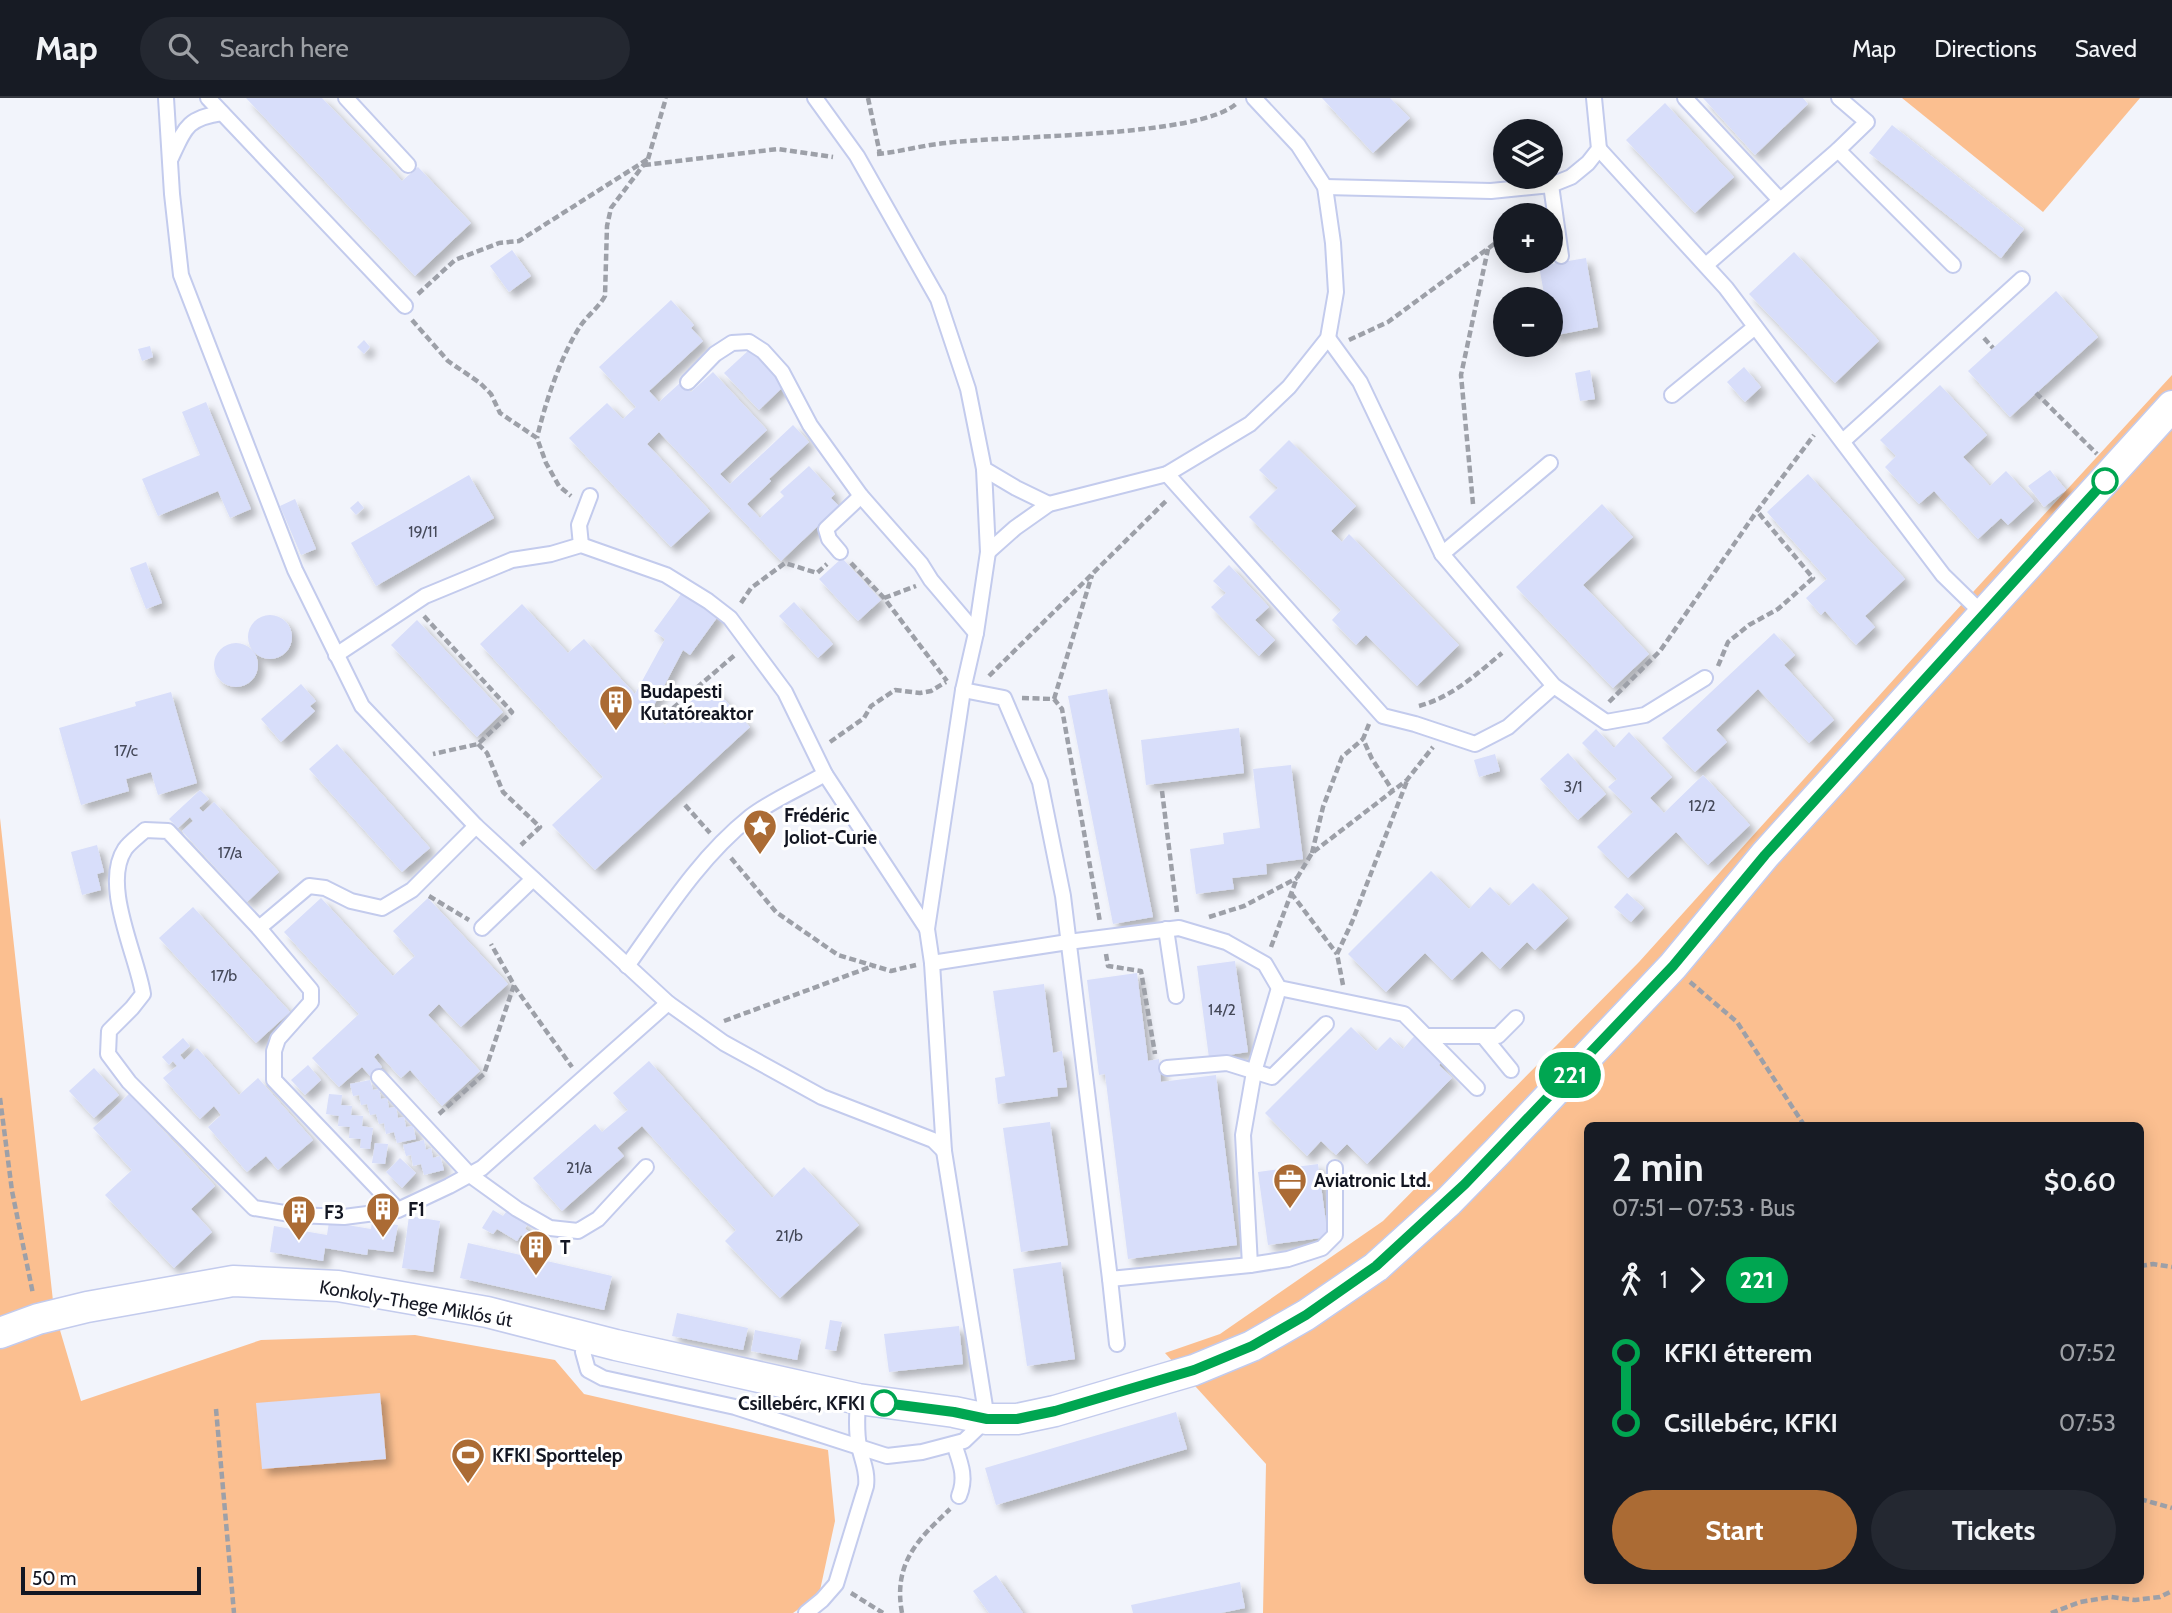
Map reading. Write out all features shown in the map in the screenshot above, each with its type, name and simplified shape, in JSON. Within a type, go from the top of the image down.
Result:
[{"type":"street","name":"Konkoly-Thege Miklós út","points":[[0,1333],[38,1319],[87,1307],[233,1281],[338,1286],[486,1312],[858,1399],[987,1419],[1017,1419],[1055,1411],[1194,1370],[1252,1346],[1306,1315],[1376,1266],[1448,1201],[1673,966],[1765,855],[2172,406]]},
{"type":"lane","points":[[166,98],[181,275],[295,570],[362,706],[476,826],[668,1003],[724,1042],[822,1097],[933,1140],[944,1151]]},
{"type":"lane","points":[[208,98],[405,306]]},
{"type":"lane","points":[[346,98],[408,165]]},
{"type":"lane","points":[[585,1337],[583,1352],[588,1370],[603,1378],[735,1407],[887,1456],[922,1452],[964,1441],[987,1419],[944,1151],[932,963],[927,929],[964,687],[976,633],[988,552],[984,469],[968,389],[939,299],[857,156],[815,98]]},
{"type":"lane","points":[[988,552],[1015,528],[1049,504],[1167,474],[1250,424],[1289,387],[1328,338],[1336,292],[1333,243],[1325,187],[1298,145],[1254,98]]},
{"type":"lane","points":[[1594,98],[1599,149],[1726,288],[1943,575],[1984,615]]},
{"type":"lane","points":[[1685,98],[1780,200]]},
{"type":"lane","points":[[1706,265],[1839,150],[1867,122],[1839,98]]},
{"type":"lane","points":[[170,159],[183,131],[201,116],[222,113]]},
{"type":"lane","points":[[1563,180],[1588,163],[1599,149]]},
{"type":"lane","points":[[1839,150],[1953,265]]},
{"type":"lane","points":[[1325,187],[1490,191],[1510,189]]},
{"type":"lane","points":[[1843,441],[2022,279]]},
{"type":"lane","points":[[1672,395],[1755,327]]},
{"type":"lane","points":[[1328,338],[1360,382],[1441,554],[1554,686],[1606,722],[1645,715],[1705,678]]},
{"type":"lane","points":[[688,382],[716,354],[732,343],[749,341],[763,351],[782,372],[810,425],[861,496],[921,564],[931,580],[976,633]]},
{"type":"lane","points":[[1441,554],[1550,463]]},
{"type":"lane","points":[[984,469],[1049,504]]},
{"type":"lane","points":[[1167,474],[1383,716],[1475,744],[1508,727],[1554,686]]},
{"type":"lane","points":[[840,552],[830,539],[827,529],[861,496]]},
{"type":"lane","points":[[581,545],[579,525],[587,502]]},
{"type":"lane","points":[[336,655],[432,593],[512,560],[551,554],[581,545],[666,575],[730,618],[785,692],[825,774],[927,929]]},
{"type":"lane","points":[[964,687],[1004,698],[1041,782],[1063,896],[1116,1344]]},
{"type":"lane","points":[[627,966],[695,870],[720,845],[752,816],[825,774]]},
{"type":"lane","points":[[259,928],[309,886],[325,888],[351,901],[382,908],[412,890],[476,826]]},
{"type":"lane","points":[[398,1210],[274,1080],[274,1051],[278,1039],[311,1002],[311,990],[259,928],[168,831],[145,830],[124,850],[116,878],[123,924],[140,974],[143,994],[108,1031],[108,1054],[129,1082],[254,1208],[296,1215],[344,1217],[398,1210],[470,1175],[482,1168],[668,1003]]},
{"type":"lane","points":[[482,928],[533,879]]},
{"type":"lane","points":[[932,963],[1173,928],[1226,942],[1265,964],[1279,988],[1254,1072],[1243,1135],[1250,1265]]},
{"type":"lane","points":[[1173,928],[1176,996]]},
{"type":"lane","points":[[1279,988],[1404,1014],[1477,1088]]},
{"type":"lane","points":[[1427,1036],[1497,1036],[1517,1018]]},
{"type":"lane","points":[[1167,1068],[1227,1063],[1272,1077],[1326,1024]]},
{"type":"lane","points":[[1484,1037],[1511,1070]]},
{"type":"lane","points":[[379,1077],[470,1175],[517,1209],[550,1228],[578,1231],[597,1219],[646,1167]]},
{"type":"lane","points":[[1110,1279],[1250,1265],[1288,1259],[1322,1248],[1335,1235],[1335,1167]]},
{"type":"lane","points":[[806,1613],[836,1584],[866,1486],[868,1475],[859,1448],[857,1427],[858,1399]]},
{"type":"lane","points":[[954,1444],[964,1476],[959,1496]]},
{"type":"path","points":[[587,502],[559,486],[546,463],[537,438],[549,393],[570,343],[605,296],[607,226],[611,208],[648,159],[666,98]]},
{"type":"path","points":[[868,98],[880,154]]},
{"type":"path","points":[[643,165],[778,149],[839,158],[947,142],[1100,132],[1195,121],[1232,108],[1242,98]]},
{"type":"path","points":[[537,438],[500,413],[491,394],[480,383],[448,361],[414,324],[405,306],[456,260],[499,243],[519,241],[648,159]]},
{"type":"path","points":[[1352,340],[1388,322],[1493,245]]},
{"type":"path","points":[[1474,526],[1461,375],[1488,249]]},
{"type":"path","points":[[2036,393],[2079,437]]},
{"type":"path","points":[[1596,715],[1660,651],[1757,511],[1826,419]]},
{"type":"path","points":[[730,618],[751,588],[785,563],[817,573],[840,552],[884,598],[947,682],[964,687],[979,686],[1180,487]]},
{"type":"path","points":[[1705,678],[1718,666],[1728,642],[1749,625],[1778,609],[1812,578],[1757,511]]},
{"type":"path","points":[[1054,699],[1093,574]]},
{"type":"path","points":[[884,598],[931,580]]},
{"type":"path","points":[[412,759],[478,744],[512,712],[414,604]]},
{"type":"path","points":[[665,715],[748,643]]},
{"type":"path","points":[[826,744],[856,725],[871,706],[895,690],[920,693],[931,691],[947,682]]},
{"type":"path","points":[[1004,698],[1054,699]]},
{"type":"path","points":[[1054,699],[1062,709],[1108,966],[1141,971],[1154,1053],[1167,1068]]},
{"type":"path","points":[[1312,853],[1407,780],[1444,734]]},
{"type":"path","points":[[1265,964],[1297,878],[1312,853],[1323,807],[1342,757],[1363,739]]},
{"type":"path","points":[[478,744],[486,753],[503,792],[540,827],[509,857]]},
{"type":"path","points":[[1337,954],[1353,922],[1407,780]]},
{"type":"path","points":[[1162,791],[1173,928],[1244,906],[1297,878]]},
{"type":"path","points":[[685,805],[776,912],[838,955],[891,971],[932,963]]},
{"type":"path","points":[[412,890],[433,898],[482,928],[514,985],[582,1080]]},
{"type":"path","points":[[1291,893],[1337,954],[1347,1003]]},
{"type":"path","points":[[703,1028],[873,966]]},
{"type":"path","points":[[1673,966],[1737,1022],[1802,1122]]},
{"type":"path","points":[[425,1127],[484,1074],[514,985]]},
{"type":"path","points":[[0,1098],[12,1191],[38,1319]]},
{"type":"path","points":[[2144,1265],[2172,1267]]},
{"type":"path","points":[[216,1409],[234,1613]]},
{"type":"path","points":[[902,1613],[901,1577],[912,1548],[959,1496]]},
{"type":"path","points":[[2144,1500],[2172,1508]]},
{"type":"path","points":[[836,1584],[883,1613]]},
{"type":"path","points":[[2050,1613],[2080,1602],[2111,1597],[2134,1600],[2160,1597],[2172,1591]]},
{"type":"shaded area","points":[[1902,98],[2140,98],[2043,212]]},
{"type":"shaded area","points":[[2172,375],[2172,1613],[1263,1613],[1266,1464],[1165,1353],[1220,1334],[1383,1221],[1639,962]]},
{"type":"shaded area","name":"KFKI Sporttelep","points":[[0,818],[54,1310],[81,1401],[261,1340],[415,1335],[555,1360],[584,1394],[828,1450],[835,1521],[819,1595],[793,1613],[0,1613]]},
{"type":"building","points":[[246,98],[322,98],[402,181],[418,167],[471,223],[415,276]]},
{"type":"building","points":[[1322,98],[1390,98],[1410,118],[1373,153]]},
{"type":"building","points":[[1703,98],[1803,98],[1808,104],[1755,155]]},
{"type":"building","points":[[1665,103],[1734,177],[1695,213],[1626,140]]},
{"type":"building","points":[[1892,125],[2024,229],[2001,258],[1869,153]]},
{"type":"building","points":[[512,250],[531,276],[509,292],[490,266]]},
{"type":"building","points":[[1794,252],[1879,341],[1835,383],[1749,294]]},
{"type":"building","points":[[1586,258],[1598,327],[1563,334],[1563,287],[1543,287],[1540,273],[1563,273],[1563,262]]},
{"type":"building","points":[[2056,291],[2098,337],[2010,417],[1968,371]]},
{"type":"building","points":[[671,300],[694,325],[691,328],[703,341],[649,391],[659,402],[681,382],[691,392],[713,372],[767,430],[720,474],[730,484],[793,425],[809,442],[769,479],[771,481],[747,504],[760,518],[784,496],[780,492],[809,466],[835,494],[831,498],[839,506],[781,561],[659,432],[647,444],[710,511],[671,547],[569,438],[607,403],[623,419],[636,407],[599,367]]},
{"type":"building","points":[[364,340],[370,347],[364,354],[357,347]]},
{"type":"building","points":[[150,346],[153,357],[142,361],[138,349]]},
{"type":"building","points":[[750,349],[784,386],[759,410],[724,373]]},
{"type":"building","points":[[1744,367],[1761,387],[1745,402],[1727,382]]},
{"type":"building","points":[[1590,370],[1595,399],[1580,401],[1575,373]]},
{"type":"building","points":[[1940,385],[1987,435],[1963,457],[1990,486],[2006,471],[2034,501],[2008,525],[2001,518],[1978,539],[1934,491],[1919,504],[1885,467],[1896,456],[1880,440]]},
{"type":"building","points":[[206,402],[251,509],[230,518],[218,491],[158,516],[142,479],[200,455],[182,412]]},
{"type":"building","points":[[1289,440],[1356,506],[1331,531],[1342,542],[1349,534],[1459,645],[1417,686],[1366,635],[1356,645],[1332,620],[1341,610],[1249,517],[1278,488],[1259,470]]},
{"type":"building","points":[[2050,470],[2066,490],[2044,507],[2028,486]]},
{"type":"building","points":[[1808,474],[1905,579],[1865,616],[1875,627],[1856,645],[1825,611],[1821,615],[1806,598],[1827,579],[1767,512]]},
{"type":"building","points":[[469,475],[494,518],[376,586],[351,543]]},
{"type":"building","points":[[295,499],[316,549],[301,555],[280,506]]},
{"type":"building","points":[[358,501],[364,508],[356,515],[350,508]]},
{"type":"building","points":[[1602,504],[1633,537],[1583,585],[1649,654],[1613,688],[1516,587]]},
{"type":"building","points":[[842,558],[881,600],[858,621],[819,579]]},
{"type":"building","points":[[146,562],[162,603],[146,609],[130,568]]},
{"type":"building","points":[[1229,565],[1269,607],[1255,620],[1275,640],[1259,656],[1211,607],[1226,593],[1213,581]]},
{"type":"building","points":[[684,590],[719,615],[690,655],[683,650],[651,711],[665,725],[710,684],[750,727],[595,870],[552,825],[603,777],[480,644],[522,604],[568,653],[584,639],[635,694],[665,639],[654,631]]},
{"type":"building","points":[[794,602],[833,644],[818,658],[779,616]]},
{"type":"building","points":[[270,615],[285,622],[292,637],[285,652],[270,659],[255,652],[248,637],[255,622]]},
{"type":"building","points":[[417,620],[503,712],[477,737],[391,645]]},
{"type":"building","points":[[1774,633],[1795,655],[1784,665],[1834,720],[1809,743],[1758,689],[1716,730],[1727,742],[1695,772],[1662,738]]},
{"type":"building","points":[[236,643],[251,650],[258,665],[251,680],[236,687],[221,680],[214,665],[221,650]]},
{"type":"building","points":[[301,684],[316,701],[310,706],[315,711],[281,742],[261,719]]},
{"type":"building","points":[[1107,689],[1153,917],[1113,924],[1068,696]]},
{"type":"building","points":[[171,692],[197,783],[158,795],[151,772],[126,779],[129,791],[81,805],[59,728],[136,706],[135,702]]},
{"type":"building","points":[[1239,728],[1244,773],[1146,785],[1141,740]]},
{"type":"building","points":[[1596,729],[1614,748],[1629,732],[1672,777],[1650,798],[1664,813],[1703,775],[1750,825],[1708,865],[1676,832],[1628,878],[1597,847],[1633,812],[1608,787],[1617,779],[1582,743]]},
{"type":"building","points":[[337,744],[430,848],[402,872],[309,769]]},
{"type":"building","points":[[1568,753],[1606,794],[1578,820],[1540,779]]},
{"type":"building","points":[[1495,754],[1500,771],[1479,777],[1474,760]]},
{"type":"building","points":[[1291,765],[1303,859],[1266,864],[1267,874],[1232,878],[1234,889],[1196,894],[1190,849],[1224,844],[1223,833],[1260,828],[1253,769]]},
{"type":"building","points":[[200,790],[209,799],[199,808],[203,812],[214,802],[279,872],[247,902],[182,831],[193,821],[190,817],[178,828],[169,819]]},
{"type":"building","points":[[97,845],[104,872],[97,874],[101,890],[82,895],[71,852]]},
{"type":"building","points":[[1431,871],[1469,909],[1490,887],[1509,906],[1533,883],[1568,918],[1535,950],[1527,942],[1500,969],[1482,951],[1452,980],[1425,953],[1386,992],[1348,954]]},
{"type":"building","points":[[1627,893],[1644,908],[1631,922],[1614,907]]},
{"type":"building","points":[[321,898],[393,976],[415,956],[393,931],[428,898],[508,984],[461,1027],[439,1004],[428,1015],[480,1071],[442,1106],[410,1070],[401,1078],[378,1053],[374,1057],[382,1067],[371,1077],[362,1067],[339,1087],[312,1058],[359,1014],[284,932]]},
{"type":"building","points":[[193,907],[290,1012],[256,1043],[159,938]]},
{"type":"building","points":[[1235,961],[1248,1052],[1209,1058],[1197,966]]},
{"type":"building","points":[[1137,973],[1148,1061],[1159,1059],[1161,1082],[1216,1075],[1237,1245],[1128,1259],[1105,1074],[1099,1075],[1087,980]]},
{"type":"building","points":[[1044,984],[1053,1053],[1062,1051],[1067,1087],[1057,1088],[1058,1096],[998,1104],[995,1078],[1005,1076],[993,991]]},
{"type":"building","points":[[1351,1027],[1376,1051],[1390,1037],[1403,1049],[1417,1033],[1444,1060],[1439,1065],[1452,1078],[1367,1164],[1347,1144],[1336,1155],[1321,1141],[1307,1156],[1265,1113]]},
{"type":"building","points":[[183,1038],[190,1046],[180,1055],[184,1060],[197,1048],[239,1095],[258,1078],[313,1140],[278,1170],[266,1156],[247,1172],[208,1127],[221,1115],[214,1106],[200,1119],[163,1078],[177,1066],[173,1061],[169,1065],[162,1057]]},
{"type":"building","points":[[649,1061],[772,1198],[804,1167],[859,1225],[780,1298],[725,1241],[736,1230],[642,1126],[617,1148],[624,1156],[562,1211],[533,1178],[595,1124],[602,1132],[628,1110],[613,1093]]},
{"type":"building","points":[[308,1065],[321,1080],[305,1095],[291,1080]]},
{"type":"building","points":[[94,1068],[119,1095],[94,1118],[69,1091]]},
{"type":"building","points":[[370,1080],[373,1090],[379,1089],[381,1099],[387,1098],[389,1108],[396,1107],[398,1118],[404,1117],[406,1127],[413,1126],[416,1139],[397,1143],[394,1132],[386,1134],[384,1123],[379,1124],[376,1114],[370,1115],[367,1104],[361,1105],[359,1095],[353,1096],[350,1084]]},
{"type":"building","points":[[129,1094],[215,1186],[191,1209],[212,1232],[174,1268],[105,1195],[132,1170],[93,1128]]},
{"type":"building","points":[[329,1094],[342,1095],[341,1105],[352,1106],[351,1115],[363,1116],[362,1126],[373,1128],[370,1149],[360,1148],[361,1139],[349,1138],[350,1127],[338,1126],[339,1116],[326,1114]]},
{"type":"building","points":[[1050,1122],[1068,1245],[1021,1252],[1003,1128]]},
{"type":"building","points":[[424,1140],[426,1150],[431,1148],[433,1158],[440,1156],[444,1170],[424,1175],[421,1164],[413,1166],[411,1155],[406,1156],[403,1145]]},
{"type":"building","points":[[375,1143],[388,1144],[385,1164],[372,1163]]},
{"type":"building","points":[[400,1158],[416,1173],[402,1188],[386,1172]]},
{"type":"building","points":[[1318,1164],[1328,1237],[1268,1245],[1258,1172]]},
{"type":"building","points":[[493,1210],[503,1216],[506,1212],[527,1225],[525,1229],[533,1234],[530,1240],[521,1235],[517,1241],[497,1229],[493,1234],[482,1228]]},
{"type":"building","points":[[409,1216],[440,1221],[433,1272],[402,1268]]},
{"type":"building","points":[[329,1222],[371,1229],[372,1222],[398,1225],[393,1252],[368,1249],[367,1255],[325,1248],[323,1261],[270,1252],[274,1226],[327,1235]]},
{"type":"building","name":"T","points":[[468,1243],[612,1276],[604,1310],[460,1278]]},
{"type":"building","points":[[1061,1262],[1075,1359],[1027,1366],[1013,1269]]},
{"type":"building","points":[[677,1313],[748,1328],[743,1350],[672,1336]]},
{"type":"building","points":[[830,1320],[842,1322],[836,1351],[825,1349]]},
{"type":"building","points":[[959,1326],[963,1364],[889,1372],[884,1334]]},
{"type":"building","points":[[755,1330],[801,1339],[797,1360],[751,1351]]},
{"type":"building","points":[[380,1393],[386,1459],[262,1469],[256,1403]]},
{"type":"building","points":[[1176,1412],[1187,1449],[996,1505],[985,1468]]},
{"type":"building","points":[[996,1575],[1023,1613],[989,1613],[973,1591]]},
{"type":"building","points":[[1240,1582],[1245,1608],[1221,1613],[1133,1613],[1131,1605]]},
{"type":"bus line","name":"221","points":[[884,1403],[987,1419],[1017,1419],[1055,1411],[1194,1370],[1252,1346],[1306,1315],[1376,1266],[1498,1151],[1673,966],[1765,855],[2105,481]]},
{"type":"place","name":"Budapesti Kutatóreaktor","points":[[616,732]]},
{"type":"place","name":"Frédéric Joliot-Curie","points":[[760,856]]},
{"type":"place","name":"Aviatronic Ltd.","points":[[1290,1210]]},
{"type":"place","name":"F1","points":[[383,1239]]},
{"type":"place","name":"F3","points":[[299,1242]]},
{"type":"place","name":"T","points":[[536,1277]]},
{"type":"place","name":"Csillebérc, KFKI","points":[[884,1403]]},
{"type":"place","name":"KFKI Sporttelep","points":[[468,1485]]}]
